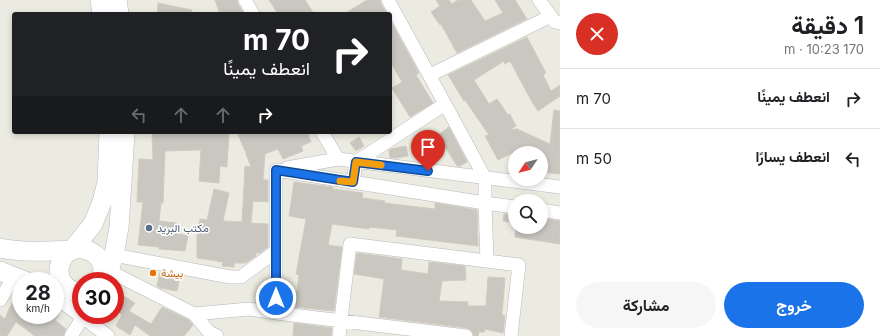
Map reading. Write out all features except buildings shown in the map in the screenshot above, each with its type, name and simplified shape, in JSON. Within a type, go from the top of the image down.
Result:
[{"type":"main road","points":[[100,0],[102,12]]},
{"type":"main road","points":[[117,0],[119,12]]},
{"type":"main road","points":[[72,290],[63,284],[60,277],[59,270],[61,260],[72,250],[93,224],[102,202],[107,182],[110,134]]},
{"type":"main road","points":[[106,272],[119,227],[125,134]]},
{"type":"main road","points":[[0,248],[14,251],[52,251],[72,250],[79,248],[87,249],[99,258],[102,266],[102,272]]},
{"type":"street","points":[[245,0],[252,12]]},
{"type":"street","points":[[388,0],[485,178],[487,261]]},
{"type":"street","points":[[430,75],[555,20],[539,0]]},
{"type":"street","points":[[353,182],[356,162],[446,104]]},
{"type":"street","points":[[323,134],[338,160]]},
{"type":"street","points":[[276,170],[338,160],[560,188]]},
{"type":"street","points":[[276,170],[508,206]]},
{"type":"street","points":[[276,170],[276,313]]},
{"type":"street","points":[[548,211],[560,213]]},
{"type":"street","points":[[339,336],[350,244],[519,265],[510,336]]},
{"type":"street","points":[[124,273],[241,277],[276,251]]},
{"type":"street","points":[[0,300],[12,278]]},
{"type":"street","points":[[124,281],[194,314],[209,332],[217,336]]},
{"type":"street","points":[[194,314],[249,309],[466,336]]},
{"type":"street","points":[[71,336],[79,324]]},
{"type":"street","points":[[92,324],[108,336]]},
{"type":"slow traffic","points":[[340,181],[353,182],[356,162],[381,165]]},
{"type":"place","name":"مكتب البريد","points":[[149,228]]},
{"type":"place","name":"بيشة","points":[[153,273]]},
{"type":"route","points":[[276,298],[276,170],[353,182],[356,162],[428,171]]}]
